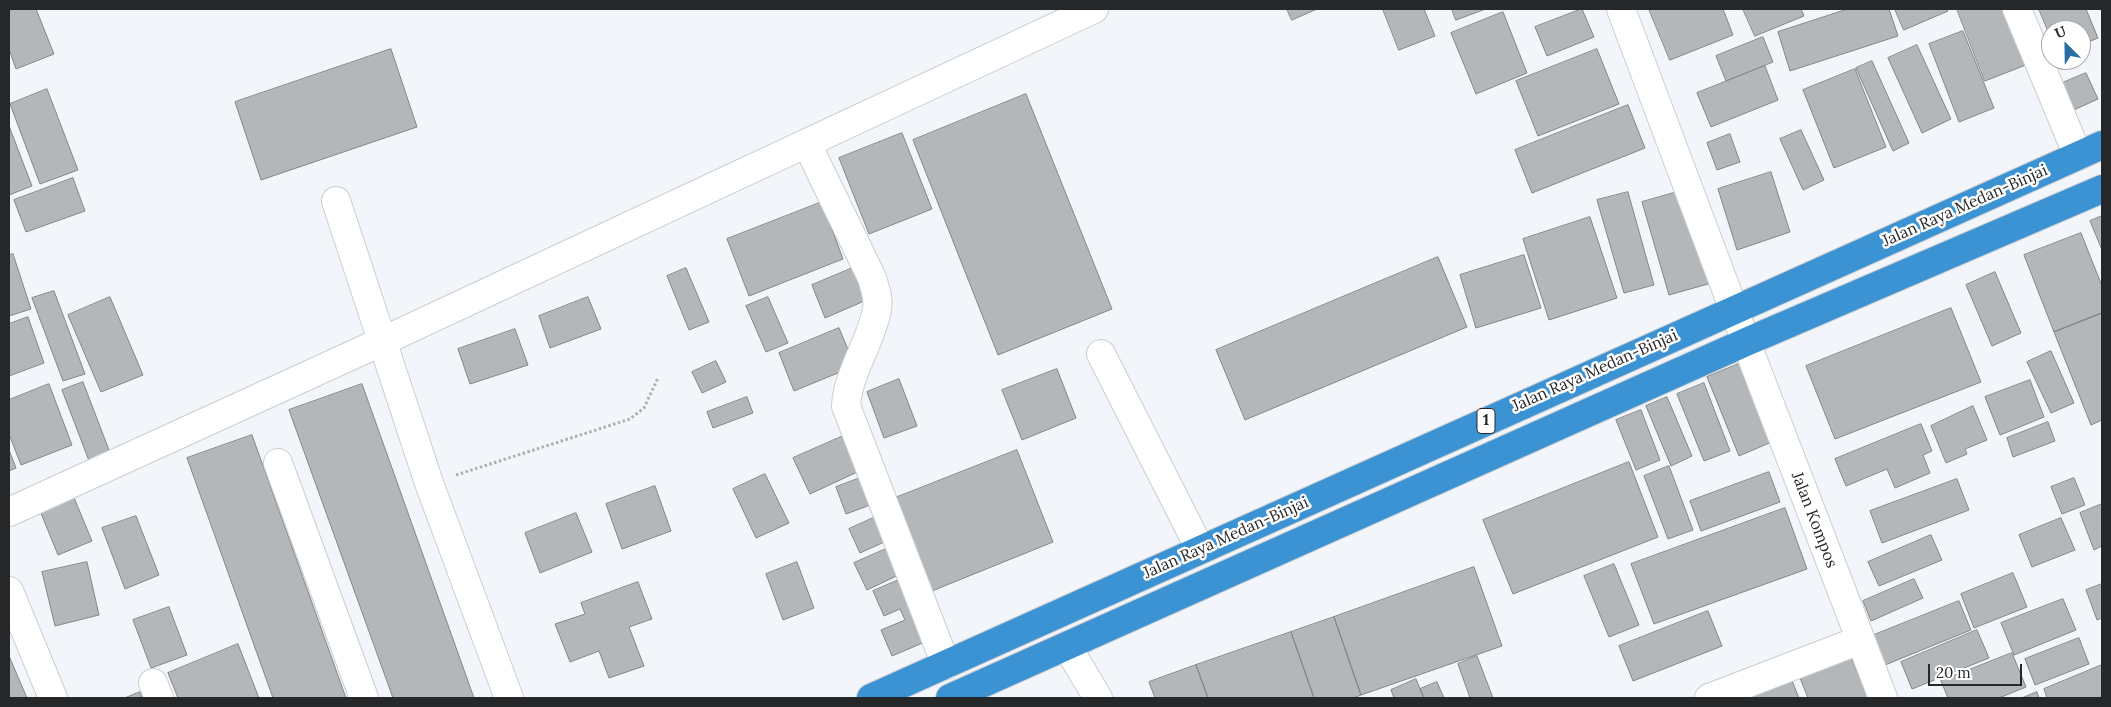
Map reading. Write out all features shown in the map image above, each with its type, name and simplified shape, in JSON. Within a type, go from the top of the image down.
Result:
[{"type":"highway","name":"Jalan Raya Medan-Binjai","points":[[871,698],[2102,145]]},
{"type":"highway","name":"Jalan Raya Medan-Binjai","points":[[950,698],[1746,342],[2102,189]]},
{"type":"highway","points":[[980,650],[992,679]]},
{"type":"street","points":[[9,512],[383,341],[1094,9]]},
{"type":"street","name":"Jalan Kompos","points":[[1621,9],[1746,342],[1883,698]]},
{"type":"street","points":[[2017,9],[2078,156]]},
{"type":"street","points":[[807,144],[872,278],[877,295],[877,308],[850,385],[846,406],[946,665]]},
{"type":"street","points":[[336,201],[429,483],[509,698]]},
{"type":"street","points":[[1101,354],[1200,549]]},
{"type":"street","points":[[278,463],[364,698]]},
{"type":"street","points":[[9,590],[53,698]]},
{"type":"street","points":[[1709,698],[1860,640]]},
{"type":"street","points":[[1067,646],[1098,698]]},
{"type":"path","points":[[429,483],[630,419],[644,408],[658,378]]},
{"type":"building","points":[[9,9],[36,9],[54,54],[16,69],[9,49]]},
{"type":"building","points":[[1287,9],[1317,9],[1292,20]]},
{"type":"building","points":[[1383,9],[1424,9],[1435,36],[1399,50]]},
{"type":"building","points":[[1452,9],[1483,9],[1483,10],[1456,20]]},
{"type":"building","points":[[1582,9],[1594,37],[1547,56],[1535,27]]},
{"type":"building","points":[[1649,9],[1723,9],[1733,35],[1670,60]]},
{"type":"building","points":[[1743,9],[1801,9],[1804,16],[1755,36]]},
{"type":"building","points":[[1848,9],[1889,9],[1898,36],[1790,71],[1778,32]]},
{"type":"building","points":[[1895,9],[1946,9],[1948,11],[1904,30]]},
{"type":"building","points":[[1957,9],[2016,9],[2036,61],[1985,81]]},
{"type":"building","points":[[2039,9],[2086,9],[2091,20],[2044,20]]},
{"type":"building","points":[[1503,12],[1527,73],[1476,94],[1451,33]]},
{"type":"building","points":[[2091,21],[2098,38],[2091,41]]},
{"type":"building","points":[[1963,31],[1994,108],[1959,122],[1929,44]]},
{"type":"building","points":[[1763,37],[1773,62],[1726,81],[1716,56]]},
{"type":"building","points":[[1917,45],[1951,119],[1922,133],[1888,58]]},
{"type":"building","points":[[391,49],[417,127],[261,180],[235,102]]},
{"type":"building","points":[[1597,49],[1619,104],[1538,136],[1516,81]]},
{"type":"building","points":[[1872,61],[1909,143],[1893,151],[1856,68]]},
{"type":"building","points":[[1765,66],[1778,100],[1711,127],[1697,93]]},
{"type":"building","points":[[1855,69],[1886,147],[1834,168],[1803,90]]},
{"type":"building","points":[[2086,73],[2098,99],[2065,114],[2053,87]]},
{"type":"building","points":[[47,89],[78,170],[40,184],[10,104]]},
{"type":"building","points":[[1026,94],[1112,309],[998,355],[913,140]]},
{"type":"building","points":[[1628,105],[1645,148],[1532,193],[1515,150]]},
{"type":"building","points":[[9,126],[32,186],[9,195]]},
{"type":"building","points":[[1801,130],[1824,180],[1803,190],[1780,139]]},
{"type":"building","points":[[902,133],[932,209],[869,234],[839,158]]},
{"type":"building","points":[[1730,134],[1740,162],[1717,170],[1707,143]]},
{"type":"building","points":[[1771,172],[1790,232],[1737,250],[1718,189]]},
{"type":"building","points":[[73,178],[85,211],[26,232],[14,200]]},
{"type":"building","points":[[1688,189],[1715,282],[1669,295],[1642,202]]},
{"type":"building","points":[[1628,192],[1654,285],[1624,293],[1597,200]]},
{"type":"building","points":[[822,202],[843,259],[749,296],[727,239]]},
{"type":"building","points":[[2102,216],[2102,250],[2090,221]]},
{"type":"building","points":[[1590,217],[1617,298],[1549,320],[1523,239]]},
{"type":"building","points":[[2081,233],[2102,286],[2102,313],[2054,332],[2024,255]]},
{"type":"building","points":[[13,254],[31,309],[9,316],[9,255]]},
{"type":"building","points":[[1524,255],[1541,308],[1476,328],[1460,275]]},
{"type":"building","points":[[1438,257],[1467,327],[1245,420],[1216,350]]},
{"type":"building","points":[[855,267],[869,299],[825,318],[812,285]]},
{"type":"building","points":[[686,268],[709,322],[689,330],[667,276]]},
{"type":"building","points":[[1995,272],[2021,333],[1992,346],[1966,285]]},
{"type":"building","points":[[54,291],[85,374],[63,381],[32,298]]},
{"type":"building","points":[[110,297],[143,375],[101,392],[68,315]]},
{"type":"building","points":[[588,297],[601,329],[550,348],[539,316]]},
{"type":"building","points":[[768,297],[788,343],[766,352],[746,306]]},
{"type":"building","points":[[1951,308],[1981,382],[1835,439],[1806,366]]},
{"type":"building","points":[[2102,313],[2102,420],[2091,425],[2054,332]]},
{"type":"building","points":[[28,317],[44,363],[9,376],[9,324]]},
{"type":"building","points":[[839,328],[855,366],[794,391],[779,353]]},
{"type":"building","points":[[515,329],[528,365],[470,384],[458,349]]},
{"type":"building","points":[[2051,351],[2074,403],[2051,413],[2027,362]]},
{"type":"building","points":[[716,361],[726,382],[702,393],[692,372]]},
{"type":"building","points":[[1741,363],[1774,441],[1739,456],[1707,377]]},
{"type":"building","points":[[1057,369],[1076,418],[1022,440],[1002,390]]},
{"type":"building","points":[[899,379],[917,426],[884,438],[867,392]]},
{"type":"building","points":[[2030,380],[2044,417],[2000,435],[1985,397]]},
{"type":"building","points":[[83,382],[112,458],[91,466],[62,390]]},
{"type":"building","points":[[1704,383],[1730,451],[1704,461],[1677,394]]},
{"type":"building","points":[[49,384],[72,445],[21,465],[9,434],[9,400]]},
{"type":"building","points":[[362,384],[474,698],[393,698],[289,410]]},
{"type":"building","points":[[747,397],[753,413],[713,428],[707,412]]},
{"type":"building","points":[[1667,397],[1692,456],[1671,466],[1646,406]]},
{"type":"building","points":[[1973,406],[1987,440],[1965,449],[1967,454],[1946,463],[1931,426]]},
{"type":"building","points":[[1641,410],[1660,460],[1636,470],[1616,420]]},
{"type":"building","points":[[2048,422],[2055,441],[2013,457],[2007,438]]},
{"type":"building","points":[[1921,424],[1932,451],[1923,455],[1930,473],[1895,488],[1887,469],[1846,486],[1835,459]]},
{"type":"building","points":[[850,433],[866,468],[810,494],[793,458]]},
{"type":"building","points":[[252,435],[346,698],[273,698],[187,458]]},
{"type":"building","points":[[9,450],[16,468],[9,471]]},
{"type":"building","points":[[1017,450],[1053,542],[932,591],[895,498]]},
{"type":"building","points":[[1629,462],[1658,537],[1513,594],[1483,520]]},
{"type":"building","points":[[1669,466],[1693,530],[1668,539],[1644,476]]},
{"type":"building","points":[[1769,472],[1780,502],[1701,531],[1690,501]]},
{"type":"building","points":[[765,474],[789,523],[756,538],[733,489]]},
{"type":"building","points":[[868,475],[878,502],[846,514],[836,487]]},
{"type":"building","points":[[2074,478],[2085,505],[2062,514],[2051,487]]},
{"type":"building","points":[[1957,479],[1969,510],[1882,543],[1870,511]]},
{"type":"building","points":[[655,486],[671,531],[622,549],[606,504]]},
{"type":"building","points":[[70,488],[92,541],[58,555],[36,501]]},
{"type":"building","points":[[2102,504],[2102,546],[2094,550],[2080,513]]},
{"type":"building","points":[[1785,508],[1807,569],[1654,624],[1631,564]]},
{"type":"building","points":[[576,513],[592,552],[540,573],[525,533]]},
{"type":"building","points":[[882,514],[893,538],[860,553],[849,529]]},
{"type":"building","points":[[136,516],[159,575],[125,589],[102,528]]},
{"type":"building","points":[[2061,518],[2075,550],[2032,567],[2019,535]]},
{"type":"building","points":[[1931,535],[1942,560],[1879,586],[1868,562]]},
{"type":"building","points":[[895,545],[907,571],[867,590],[854,563]]},
{"type":"building","points":[[87,562],[99,615],[55,626],[42,572]]},
{"type":"building","points":[[797,562],[814,608],[783,620],[766,574]]},
{"type":"building","points":[[1614,564],[1639,625],[1609,637],[1584,576]]},
{"type":"building","points":[[1474,567],[1502,646],[1361,695],[1334,617]]},
{"type":"building","points":[[2013,573],[2027,607],[1974,628],[1961,594]]},
{"type":"building","points":[[906,577],[932,639],[892,656],[881,630],[905,620],[900,609],[884,616],[873,591]]},
{"type":"building","points":[[1914,579],[1923,598],[1871,621],[1863,601]]},
{"type":"building","points":[[638,582],[652,619],[629,627],[644,666],[609,678],[599,651],[570,662],[555,624],[585,614],[581,603]]},
{"type":"building","points":[[2102,584],[2102,618],[2097,620],[2086,590]]},
{"type":"building","points":[[2063,599],[2076,630],[2014,655],[2001,623]]},
{"type":"building","points":[[1959,601],[1971,630],[1885,665],[1874,635]]},
{"type":"building","points":[[169,607],[187,655],[151,668],[133,620]]},
{"type":"building","points":[[1708,611],[1722,646],[1633,681],[1619,646]]},
{"type":"building","points":[[1334,617],[1361,695],[1353,698],[1314,698],[1291,632]]},
{"type":"building","points":[[1977,630],[1989,658],[1912,689],[1901,662]]},
{"type":"building","points":[[1291,632],[1314,698],[1208,698],[1196,665]]},
{"type":"building","points":[[2079,638],[2089,664],[2035,685],[2025,659]]},
{"type":"building","points":[[238,644],[259,698],[178,698],[168,673]]},
{"type":"building","points":[[1849,652],[1868,698],[1808,698],[1798,673]]},
{"type":"building","points":[[2012,653],[2026,687],[1999,698],[1948,698],[1941,681]]},
{"type":"building","points":[[9,656],[27,698],[9,698]]},
{"type":"building","points":[[1477,656],[1493,698],[1470,698],[1458,664]]},
{"type":"building","points":[[1196,665],[1208,698],[1155,698],[1149,682]]},
{"type":"building","points":[[2102,665],[2102,698],[2047,698],[2044,689]]},
{"type":"building","points":[[1790,676],[1799,698],[1741,698]]},
{"type":"building","points":[[1416,679],[1424,698],[1394,698],[1391,690]]},
{"type":"building","points":[[1437,682],[1444,698],[1424,698],[1420,689]]},
{"type":"building","points":[[140,692],[142,698],[125,698]]},
{"type":"building","points":[[2037,692],[2039,698],[2022,698]]}]
